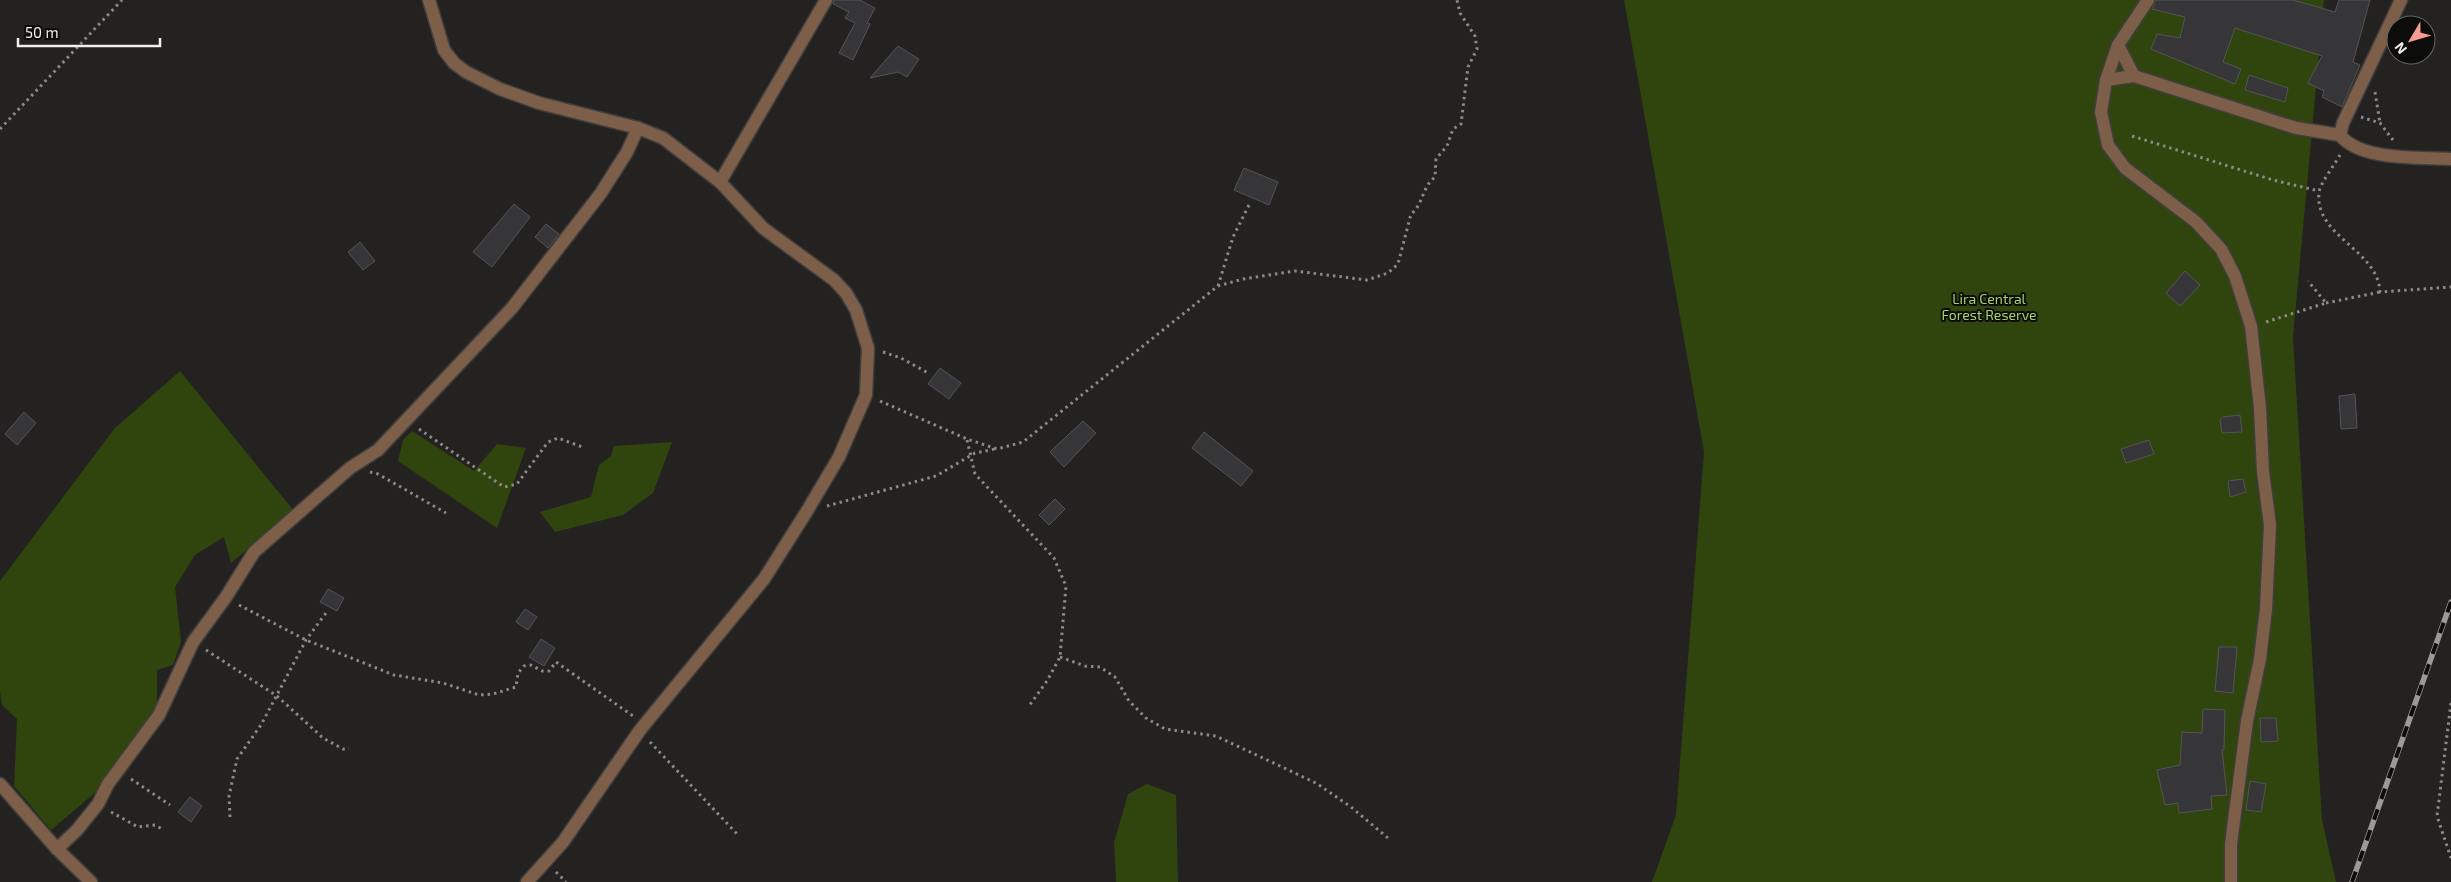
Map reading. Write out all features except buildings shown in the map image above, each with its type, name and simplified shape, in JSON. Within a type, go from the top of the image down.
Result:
[{"type":"street","points":[[429,0],[444,50],[454,63],[466,72],[500,89],[539,102],[638,128],[663,138],[720,182],[763,228],[834,280],[846,293],[856,310],[868,348],[866,395],[840,457],[764,579],[642,727],[563,842],[527,882]]},
{"type":"street","points":[[720,182],[826,0]]},
{"type":"street","points":[[2148,0],[2118,46],[2106,80],[2101,112],[2108,145],[2125,168],[2196,222],[2221,249],[2235,276],[2251,326],[2263,472],[2270,525],[2266,609],[2260,659],[2247,721],[2230,844],[2231,882]]},
{"type":"street","points":[[2343,139],[2349,112],[2401,0]]},
{"type":"street","points":[[2118,46],[2134,76]]},
{"type":"street","points":[[2106,80],[2134,76],[2296,128],[2343,139],[2360,150],[2375,153],[2451,158]]},
{"type":"street","points":[[57,850],[77,830],[98,804],[108,784],[159,715],[193,642],[226,597],[254,552],[350,468],[378,450],[512,308],[601,193],[627,152],[638,128]]},
{"type":"street","points":[[0,784],[57,850],[91,882]]},
{"type":"path","points":[[0,129],[122,0]]},
{"type":"path","points":[[807,511],[936,476],[971,456],[1023,442],[1218,286],[1243,279],[1295,271],[1367,280],[1388,274],[1398,264],[1411,214],[1416,211],[1427,183],[1435,177],[1436,159],[1447,146],[1453,129],[1461,124],[1468,67],[1477,49],[1475,36],[1460,13],[1457,0]]},
{"type":"path","points":[[2368,70],[2376,95],[2380,123],[2396,143]]},
{"type":"path","points":[[2349,112],[2380,123]]},
{"type":"path","points":[[2132,136],[2273,180],[2319,191]]},
{"type":"path","points":[[2343,139],[2319,191],[2321,213],[2333,230],[2360,254],[2377,275],[2380,292]]},
{"type":"path","points":[[1218,286],[1233,237],[1250,204]]},
{"type":"path","points":[[2308,280],[2326,303]]},
{"type":"path","points":[[2251,326],[2326,303],[2380,292],[2451,287]]},
{"type":"path","points":[[868,348],[901,358],[930,374]]},
{"type":"path","points":[[866,395],[967,439],[997,449]]},
{"type":"path","points":[[406,421],[504,487],[517,484],[548,442],[558,438],[585,448]]},
{"type":"path","points":[[967,439],[975,474],[983,486],[1054,558],[1066,586],[1060,657],[1048,681],[1029,706]]},
{"type":"path","points":[[350,468],[378,474],[446,513]]},
{"type":"path","points":[[226,597],[260,618],[306,640],[394,675],[443,683],[479,695],[493,694],[516,687],[518,674],[524,666],[531,665],[542,671],[549,670],[556,662],[642,727],[739,836]]},
{"type":"path","points":[[230,817],[229,796],[237,759],[261,725],[306,640],[326,613]]},
{"type":"path","points":[[193,642],[277,696],[323,738],[343,749],[349,749]]},
{"type":"path","points":[[1060,657],[1086,666],[1100,667],[1115,677],[1135,707],[1146,718],[1165,729],[1216,736],[1316,782],[1351,807],[1388,838]]},
{"type":"path","points":[[2451,703],[2437,816],[2451,858]]},
{"type":"path","points":[[118,771],[170,805]]},
{"type":"path","points":[[98,804],[138,827],[155,825],[164,830]]},
{"type":"green space","name":"Lira Central Forest Reserve","points":[[1624,0],[2324,0],[2293,337],[2322,820],[2336,882],[1652,882],[1676,815],[1704,452]]},
{"type":"green space","points":[[180,371],[294,511],[231,563],[224,537],[195,555],[175,587],[181,642],[173,665],[157,670],[157,710],[103,786],[51,830],[14,786],[17,719],[2,705],[0,691],[0,581],[115,428]]},
{"type":"green space","points":[[412,431],[474,471],[497,444],[526,448],[497,528],[398,461],[403,440]]},
{"type":"green space","points":[[672,442],[653,493],[623,515],[555,532],[540,512],[591,497],[599,465],[611,456],[614,446]]},
{"type":"green space","points":[[1147,784],[1176,795],[1178,882],[1116,882],[1114,843],[1128,794]]},
{"type":"railway","points":[[2352,882],[2451,602]]}]
